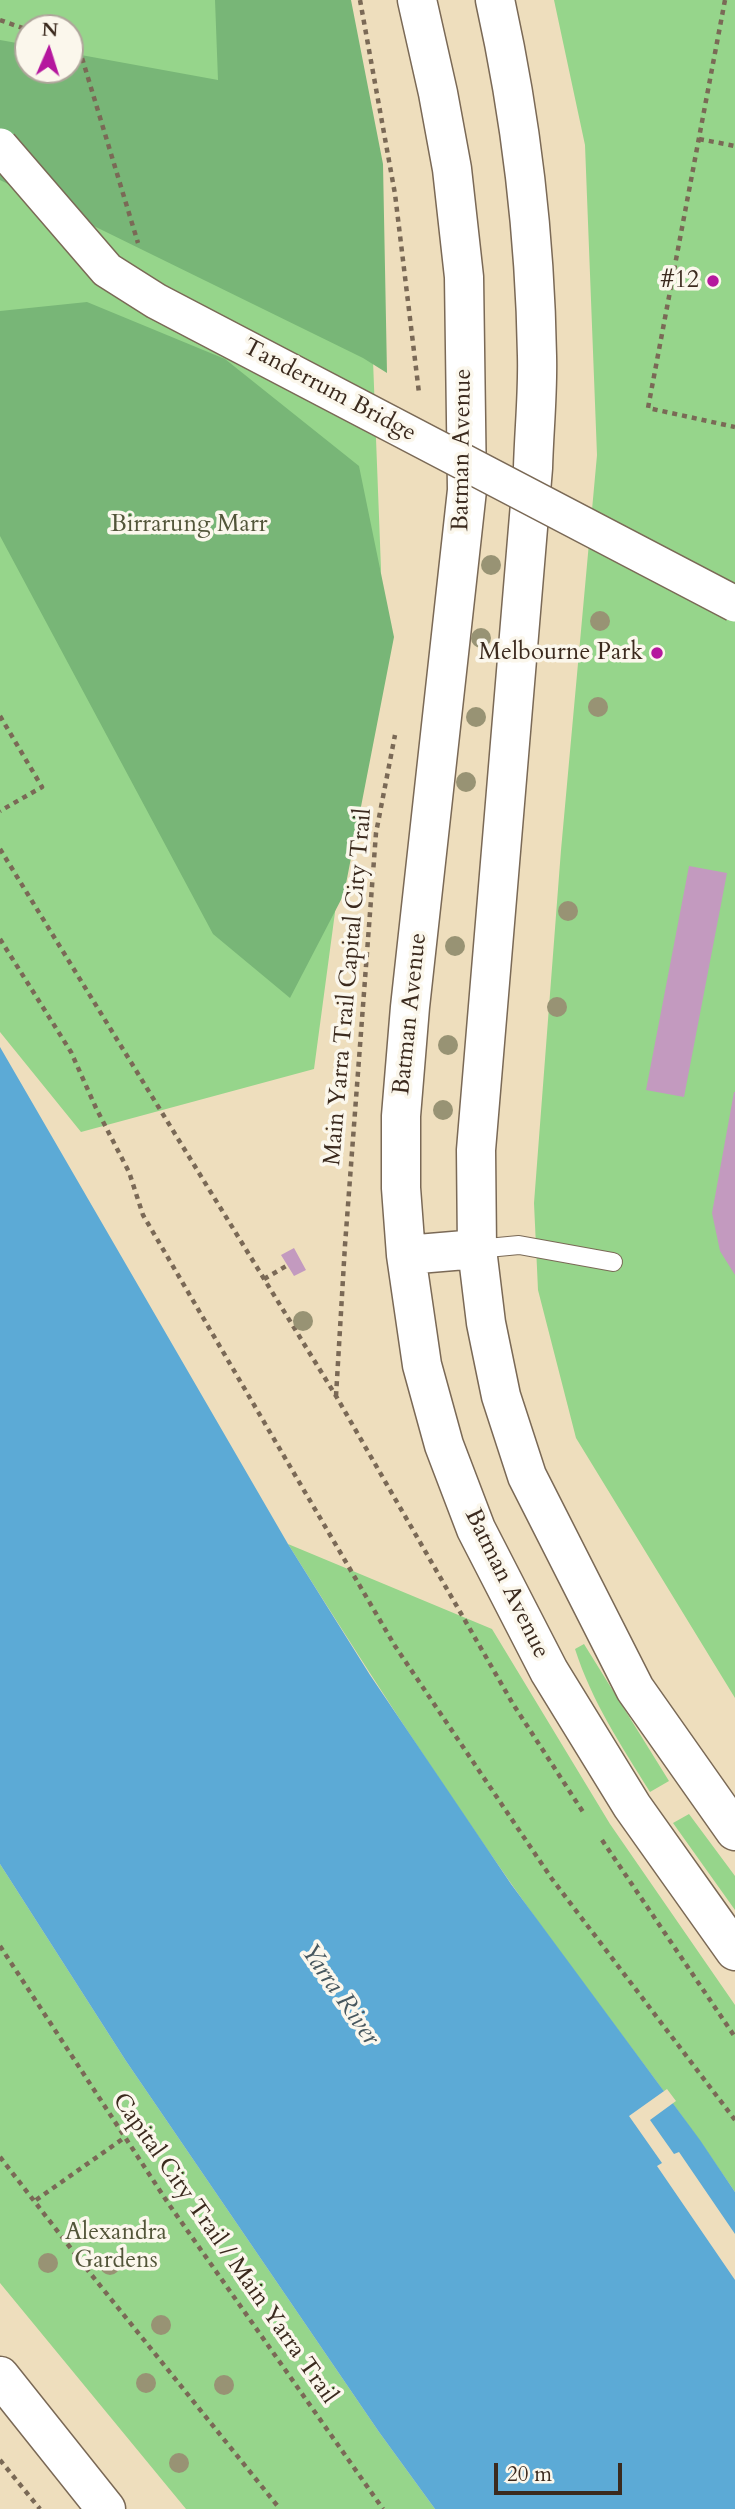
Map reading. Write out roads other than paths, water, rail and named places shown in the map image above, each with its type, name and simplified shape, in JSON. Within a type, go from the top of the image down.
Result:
[{"type":"main road","name":"Batman Avenue","points":[[417,0],[439,93],[452,169],[464,277],[467,490],[410,1007],[401,1116],[401,1188],[406,1255],[422,1365],[444,1445],[476,1529],[508,1594],[562,1694],[632,1806],[735,1951]]},
{"type":"main road","points":[[495,0],[517,111],[532,243],[537,358],[533,468],[477,1150],[477,1249],[486,1323],[501,1396],[527,1476],[635,1689],[735,1831]]},
{"type":"main road","points":[[406,1255],[477,1249]]},
{"type":"main road","points":[[0,2376],[106,2509]]},
{"type":"street","name":"Tanderrum Bridge","points":[[0,146],[107,270],[156,301],[735,604]]},
{"type":"lane","points":[[477,1249],[519,1245],[614,1262]]},
{"type":"water","name":"Yarra River","points":[[0,1047],[288,1544],[370,1675],[511,1884],[700,2140],[735,2192],[735,2509],[435,2509],[379,2432],[126,2061],[0,1864]]},
{"type":"place","name":"#12","points":[[713,281]]},
{"type":"place","name":"Melbourne Park","points":[[657,653]]},
{"type":"park label","name":"Birrarung Marr","points":[[189,525]]},
{"type":"park label","name":"Alexandra Gardens","points":[[116,2247]]}]
